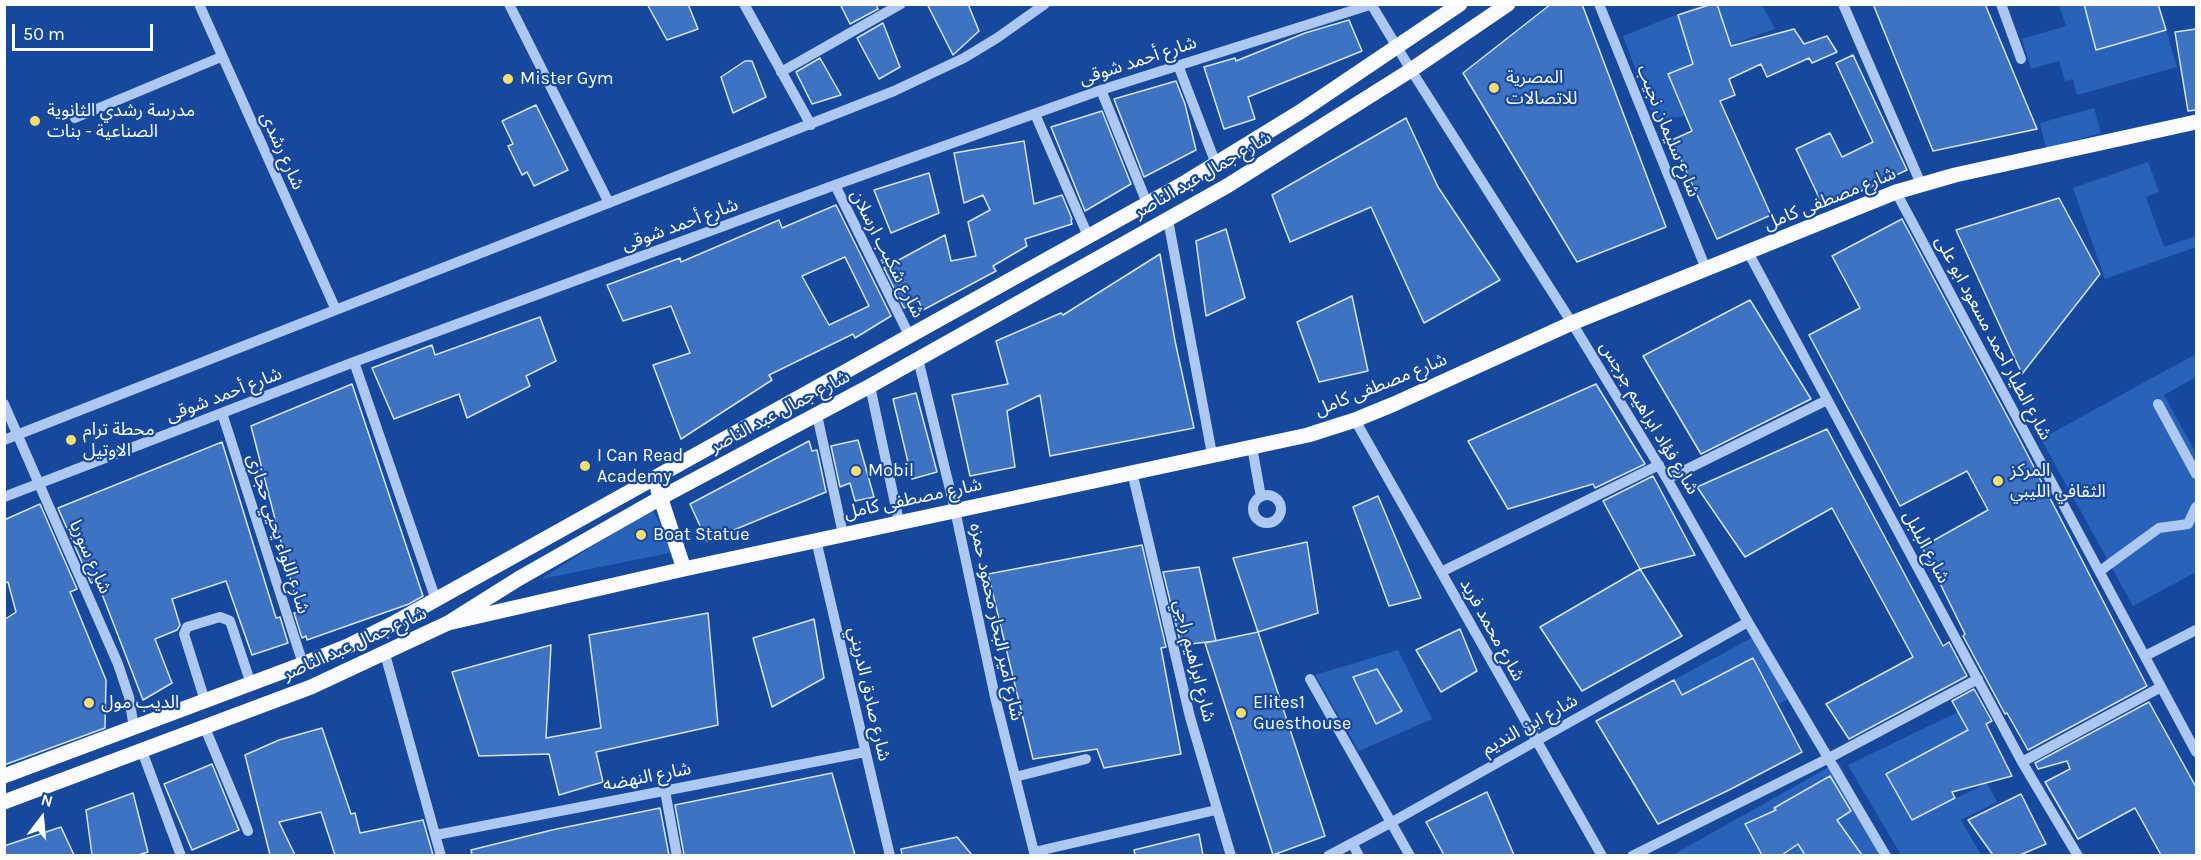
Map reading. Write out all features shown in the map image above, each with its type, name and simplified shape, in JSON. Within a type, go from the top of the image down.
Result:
[{"type":"main road","name":"شارع جمال عبد الناصر","points":[[4,776],[348,646],[436,600],[1216,164],[1300,112],[1460,4]]},
{"type":"main road","name":"شارع جمال عبد الناصر","points":[[4,802],[311,687],[448,623],[518,579],[662,497],[870,386],[1168,220],[1262,165],[1508,4]]},
{"type":"main road","name":"شارع مصطفى كامل","points":[[448,623],[843,534],[1308,435],[1355,420],[1572,323],[1896,192],[1921,184],[2196,122]]},
{"type":"main road","points":[[652,480],[662,497],[684,569]]},
{"type":"street","name":"شارع رشدى","points":[[198,4],[336,310]]},
{"type":"street","points":[[509,4],[609,203]]},
{"type":"street","points":[[744,4],[811,125]]},
{"type":"street","points":[[781,72],[901,4]]},
{"type":"street","points":[[4,440],[811,125],[930,76],[998,38],[1045,4]]},
{"type":"street","name":"شارع سليمان نجيب","points":[[1599,4],[1706,269]]},
{"type":"street","points":[[1843,4],[1921,184]]},
{"type":"street","points":[[2001,4],[2021,59]]},
{"type":"street","name":"شارع فؤاد ابراهيم جرجس","points":[[1372,5],[1410,70],[1572,323],[1659,465],[1748,622],[1886,855]]},
{"type":"street","name":"شارع أحمد شوقى","points":[[4,498],[354,362],[835,185],[1101,90],[1372,5]]},
{"type":"street","points":[[75,118],[221,57]]},
{"type":"street","points":[[1178,65],[1216,164]]},
{"type":"street","points":[[1101,90],[1147,203]]},
{"type":"street","points":[[1035,114],[1089,236]]},
{"type":"street","name":"شارع شكيب ارسلان","points":[[835,185],[910,337]]},
{"type":"street","name":"شارع الطيار احمد مسعود ابو على","points":[[1896,192],[2196,752]]},
{"type":"street","points":[[1168,220],[1212,454]]},
{"type":"street","name":"شارع البلبل","points":[[1748,252],[2022,762],[2078,855]]},
{"type":"street","name":"شارع امير البحار محمود حمزه","points":[[918,359],[955,510],[995,697],[1035,854]]},
{"type":"street","points":[[354,362],[436,600]]},
{"type":"street","points":[[870,386],[899,522]]},
{"type":"street","points":[[1667,479],[1827,400]]},
{"type":"street","name":"شارع سوريا","points":[[4,404],[118,664],[129,697],[134,728]]},
{"type":"street","points":[[2158,404],[2196,474]]},
{"type":"street","name":"شارع اللواء يحيي حجازى","points":[[222,413],[303,664]]},
{"type":"street","points":[[817,415],[843,534]]},
{"type":"street","name":"شارع محمد فريد","points":[[1355,420],[1602,855]]},
{"type":"street","points":[[1252,447],[1261,496]]},
{"type":"street","points":[[1441,572],[1659,465]]},
{"type":"street","name":"شارع ابراهيم راجي","points":[[1132,472],[1190,717],[1231,855]]},
{"type":"street","points":[[2100,571],[2159,528],[2188,524],[2196,507]]},
{"type":"street","name":"شارع صادق الدريني","points":[[816,540],[890,855]]},
{"type":"street","points":[[205,701],[184,634],[187,627],[220,617],[230,621],[251,684]]},
{"type":"street","name":"شارع ابن النديم","points":[[1328,855],[1392,822],[1748,622]]},
{"type":"street","points":[[2145,656],[2196,630]]},
{"type":"street","points":[[385,654],[441,855]]},
{"type":"street","points":[[1310,679],[1410,855]]},
{"type":"street","points":[[1632,855],[1829,758],[1978,679]]},
{"type":"street","points":[[2022,762],[2161,687]]},
{"type":"street","points":[[206,728],[248,831]]},
{"type":"street","points":[[142,752],[181,855]]},
{"type":"street","name":"شارع النهضه","points":[[436,836],[865,752]]},
{"type":"street","points":[[1015,777],[1086,759]]},
{"type":"street","points":[[665,791],[677,855]]},
{"type":"street","points":[[1035,854],[1216,810]]},
{"type":"street","points":[[1352,843],[1359,855]]},
{"type":"shaded area","points":[[1703,4],[1762,5],[1775,29],[1728,46],[1741,73],[1729,80],[1718,54],[1668,74],[1685,116],[1655,121],[1623,36]]},
{"type":"shaded area","points":[[2059,5],[2084,5],[2096,50],[2166,30],[2177,67],[2077,95],[2073,79],[2065,81],[2059,61],[2031,69],[2022,39],[2066,26]]},
{"type":"shaded area","points":[[2094,108],[2101,133],[2046,148],[2040,123]]},
{"type":"shaded area","points":[[2148,162],[2159,192],[2146,197],[2164,247],[2196,236],[2196,247],[2105,279],[2073,188]]},
{"type":"shaded area","points":[[2196,354],[2196,377],[2164,395],[2196,453],[2196,572],[2133,606],[2041,439]]},
{"type":"shaded area","points":[[652,508],[674,552],[541,579]]},
{"type":"shaded area","points":[[1759,634],[1793,696],[1779,704],[1753,658],[1683,696],[1674,680]]},
{"type":"shaded area","points":[[1398,650],[1432,719],[1359,751],[1315,675]]},
{"type":"shaded area","points":[[1958,712],[1968,730],[1887,774],[1912,820],[1987,783],[1997,802],[1961,820],[1981,855],[1901,855],[1848,765]]},
{"type":"shaded area","points":[[1838,762],[1889,855],[1671,856]]},
{"type":"building","points":[[647,4],[688,4],[698,29],[667,40]]},
{"type":"building","points":[[840,4],[876,4],[878,9],[850,24]]},
{"type":"building","points":[[927,4],[968,4],[979,31],[953,55]]},
{"type":"building","points":[[1551,4],[1582,4],[1666,227],[1577,262],[1463,73]]},
{"type":"building","points":[[1717,4],[1731,46],[1794,29],[1804,44],[1827,36],[1837,52],[1812,63],[1809,58],[1767,77],[1761,64],[1729,79],[1735,95],[1720,101],[1771,215],[1717,239],[1672,140],[1692,131],[1668,74],[1693,64],[1678,15]]},
{"type":"building","points":[[1873,4],[1985,4],[2037,129],[1933,151]]},
{"type":"building","points":[[2084,4],[2158,4],[2166,30],[2096,50]]},
{"type":"building","points":[[1349,20],[1362,51],[1248,97],[1255,119],[1224,129],[1204,67],[1235,58],[1236,61],[1305,33]]},
{"type":"building","points":[[883,23],[900,67],[879,79],[857,38]]},
{"type":"building","points":[[2196,29],[2196,110],[2188,111],[2175,32]]},
{"type":"building","points":[[1853,55],[1907,170],[1824,208],[1796,149],[1830,133],[1842,157],[1873,142],[1836,63]]},
{"type":"building","points":[[820,58],[841,95],[812,104],[796,72]]},
{"type":"building","points":[[745,61],[752,61],[766,97],[733,113],[721,77]]},
{"type":"building","points":[[1176,81],[1185,104],[1196,150],[1144,177],[1114,99]]},
{"type":"building","points":[[536,105],[568,170],[534,186],[527,172],[522,175],[508,146],[513,144],[502,121]]},
{"type":"building","points":[[1102,111],[1131,184],[1085,211],[1051,127]]},
{"type":"building","points":[[1406,118],[1438,187],[1500,280],[1424,323],[1371,207],[1290,242],[1272,195]]},
{"type":"building","points":[[1024,141],[1034,204],[1062,195],[1072,224],[1025,239],[1027,246],[993,266],[996,271],[923,310],[918,300],[904,308],[884,268],[945,235],[951,261],[976,256],[968,222],[990,210],[983,195],[964,203],[954,153]]},
{"type":"building","points":[[929,173],[939,213],[891,233],[874,190]]},
{"type":"building","points":[[2059,198],[2100,274],[2022,374],[1956,230]]},
{"type":"building","points":[[836,205],[891,316],[855,338],[853,334],[769,375],[772,380],[681,439],[653,365],[690,353],[671,306],[623,321],[607,285],[680,258],[681,262],[779,220],[782,228]],"holes":[[[845,257],[869,306],[829,325],[802,276]]]},
{"type":"building","points":[[1902,219],[2147,686],[2028,750],[2007,713],[2005,714],[1963,636],[1965,634],[1922,547],[1988,510],[1967,471],[1900,506],[1809,335],[1860,308],[1832,256]]},
{"type":"building","points":[[1226,229],[1245,298],[1206,316],[1196,241]]},
{"type":"building","points":[[1160,254],[1175,341],[1194,428],[1050,456],[1040,395],[1007,411],[1015,467],[970,476],[952,395],[1008,384],[996,341],[1061,313],[1063,315]]},
{"type":"building","points":[[1352,296],[1368,371],[1319,382],[1297,322]]},
{"type":"building","points":[[1750,300],[1811,399],[1701,454],[1643,356]]},
{"type":"building","points":[[540,317],[556,361],[526,376],[530,386],[467,418],[459,394],[394,419],[372,368],[432,345],[435,355]]},
{"type":"building","points":[[352,384],[423,596],[409,604],[307,640],[306,636],[302,638],[294,613],[299,612],[251,426]]},
{"type":"building","points":[[1596,384],[1645,464],[1595,488],[1593,484],[1508,509],[1468,441]]},
{"type":"building","points":[[916,393],[937,472],[912,479],[893,399]]},
{"type":"building","points":[[1827,429],[1943,646],[1949,642],[1967,676],[1849,739],[1826,704],[1913,657],[1832,508],[1745,557],[1697,487]]},
{"type":"building","name":"Mobil","points":[[858,440],[874,497],[855,501],[850,483],[840,487],[831,446]]},
{"type":"building","points":[[809,441],[812,451],[817,450],[826,492],[707,541],[690,504]]},
{"type":"building","points":[[222,442],[276,618],[280,617],[288,643],[252,655],[226,581],[172,599],[180,625],[177,630],[155,639],[172,683],[143,700],[97,581],[91,583],[58,508]]},
{"type":"building","points":[[1653,476],[1695,555],[1640,569],[1603,501]]},
{"type":"building","points":[[1378,496],[1421,598],[1389,606],[1353,507]]},
{"type":"building","points":[[40,504],[77,589],[70,592],[106,680],[105,728],[4,765],[4,620],[16,612],[8,582],[4,583],[4,520]]},
{"type":"building","points":[[1307,542],[1318,613],[1258,632],[1233,558]]},
{"type":"building","points":[[1142,545],[1166,647],[1161,648],[1181,754],[1104,768],[1097,749],[1033,759],[988,574]]},
{"type":"building","points":[[1199,567],[1216,641],[1181,645],[1163,572]]},
{"type":"building","points":[[1640,569],[1682,636],[1582,691],[1540,627]]},
{"type":"building","points":[[708,613],[718,725],[596,752],[603,782],[559,795],[549,754],[479,756],[452,672],[551,645],[546,738],[601,728],[589,635]]},
{"type":"building","points":[[814,619],[824,678],[772,707],[753,638]]},
{"type":"building","points":[[1460,629],[1477,671],[1441,692],[1416,650]]},
{"type":"building","points":[[1258,632],[1325,836],[1273,855],[1205,643]]},
{"type":"building","points":[[1753,658],[1802,752],[1658,824],[1596,721],[1674,680],[1682,695]]},
{"type":"building","points":[[1377,669],[1402,711],[1376,724],[1353,677]]},
{"type":"building","points":[[1974,689],[1992,721],[1986,724],[2012,776],[1952,792],[1955,798],[1912,820],[1886,774],[1968,730],[1952,701]]},
{"type":"building","points":[[2149,702],[2196,787],[2196,855],[2161,855],[2135,808],[2078,839],[2045,782],[2070,769],[2067,761],[2038,769],[2035,763]]},
{"type":"building","points":[[322,728],[351,814],[355,813],[360,833],[423,820],[433,855],[335,855],[321,812],[279,822],[295,855],[270,855],[245,755],[279,740]]},
{"type":"building","points":[[212,764],[239,830],[192,850],[164,784]]},
{"type":"building","points":[[832,773],[855,855],[684,855],[675,805]]},
{"type":"building","points":[[1830,776],[1851,811],[1837,820],[1862,855],[1805,855],[1798,844],[1782,855],[1762,855],[1745,824],[1776,810],[1774,808]]},
{"type":"building","points":[[1487,792],[1514,855],[1444,855],[1426,822]]},
{"type":"building","points":[[133,793],[148,852],[138,855],[92,855],[86,810]]},
{"type":"building","points":[[2021,794],[2046,844],[2020,855],[1993,855],[1968,820]]},
{"type":"building","points":[[660,808],[669,855],[472,855],[471,850],[552,830]]},
{"type":"building","points":[[61,827],[74,855],[4,855],[4,846]]},
{"type":"building","points":[[1199,834],[1203,855],[1135,855],[1134,850]]},
{"type":"building","points":[[957,837],[972,855],[902,855],[901,849]]},
{"type":"place","name":"Mister Gym","points":[[508,79]]},
{"type":"place","name":"المصرية للاتصالات","points":[[1494,88]]},
{"type":"place","name":"مدرسة رشدي الثانوية الصناعية - بنات","points":[[35,121]]},
{"type":"place","name":"محطة ترام الاوتيل","points":[[71,440]]},
{"type":"place","name":"I Can Read Academy","points":[[585,466]]},
{"type":"place","name":"Mobil","points":[[856,471]]},
{"type":"place","name":"المركز الثقافي الليبي","points":[[1998,481]]},
{"type":"place","name":"Boat Statue","points":[[641,535]]},
{"type":"place","name":"الديب مول","points":[[89,703]]},
{"type":"place","name":"Elites1 Guesthouse","points":[[1241,713]]}]
